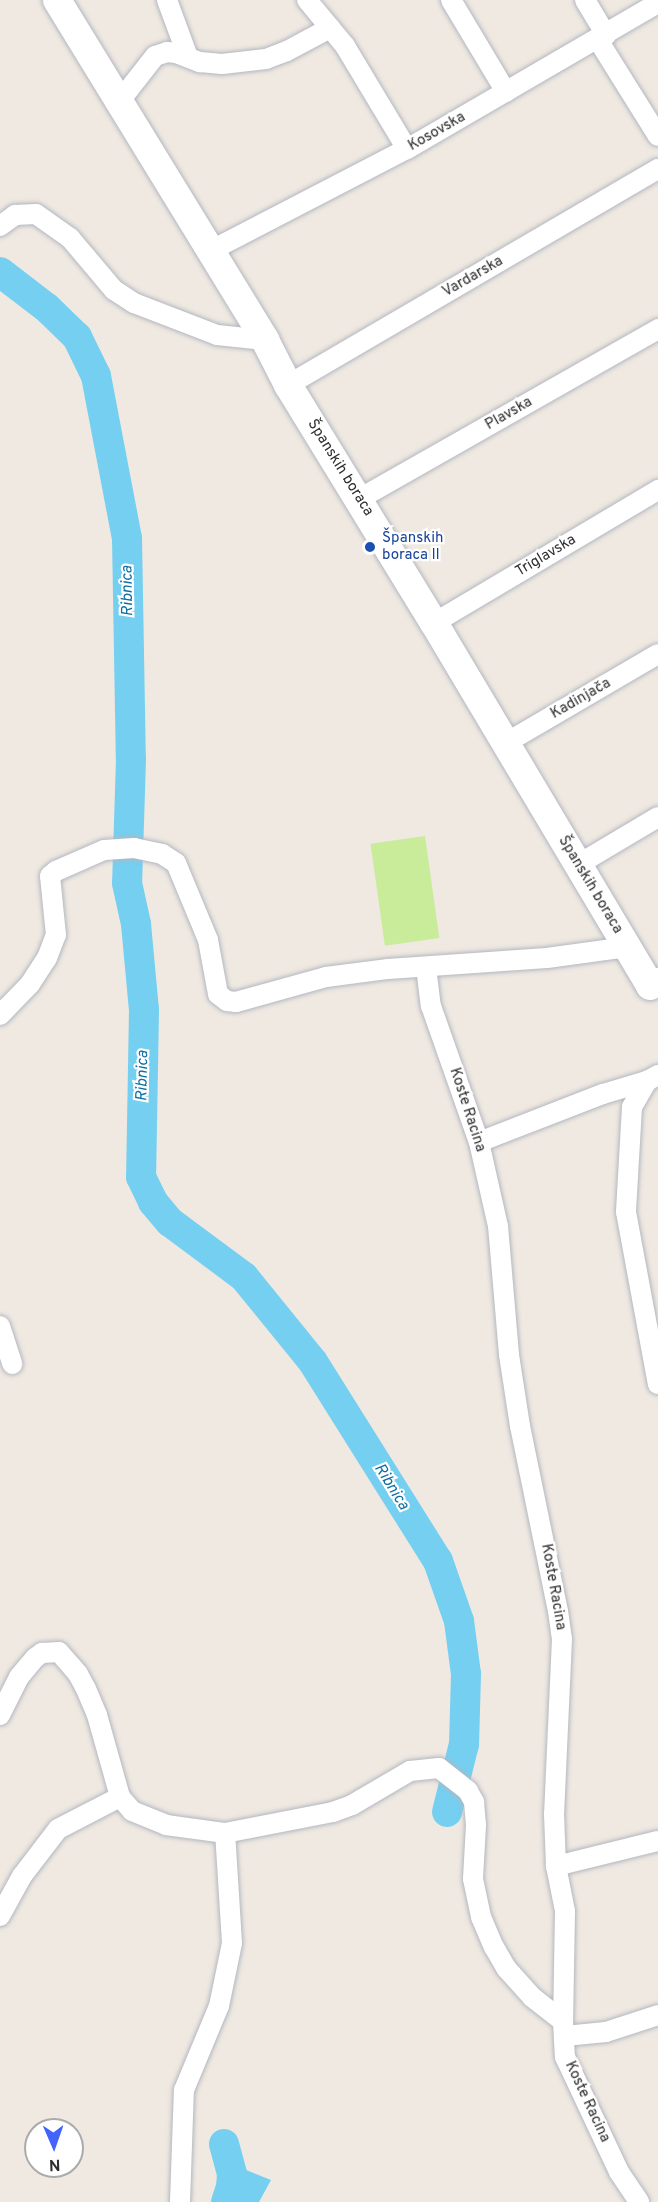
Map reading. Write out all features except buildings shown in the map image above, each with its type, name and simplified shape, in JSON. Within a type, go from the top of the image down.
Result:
[{"type":"main road","name":"Španskih boraca","points":[[57,0],[265,340],[288,385],[434,623],[504,744],[579,864],[627,947],[656,989]]},
{"type":"street","points":[[167,0],[188,57]]},
{"type":"street","points":[[307,0],[345,46],[407,149]]},
{"type":"street","points":[[451,0],[506,92]]},
{"type":"street","points":[[585,0],[602,37],[658,136]]},
{"type":"street","name":"Kosovska","points":[[210,251],[407,149],[658,3]]},
{"type":"street","points":[[119,102],[155,56],[167,52],[200,62],[222,64],[266,59],[287,51],[330,28]]},
{"type":"street","name":"Vardarska","points":[[288,385],[658,170]]},
{"type":"street","points":[[0,226],[15,215],[36,214],[70,238],[114,290],[134,303],[217,335],[265,340]]},
{"type":"street","name":"Plavska","points":[[359,499],[658,329]]},
{"type":"street","name":"Triglavska","points":[[434,623],[658,490]]},
{"type":"street","name":"Kadinjača","points":[[504,744],[658,654]]},
{"type":"street","points":[[579,864],[658,818]]},
{"type":"street","points":[[0,1015],[30,984],[47,958],[56,934],[56,911],[50,876],[104,849],[134,848],[162,854],[176,863],[208,940],[219,994],[227,1001],[236,1002],[326,977],[548,958],[627,947]]},
{"type":"street","name":"Koste Racina","points":[[426,967],[431,1006],[479,1142],[498,1226],[509,1355],[520,1426],[549,1561],[562,1639],[554,1814],[556,1866],[565,1911],[565,2057],[619,2172],[639,2202]]},
{"type":"street","points":[[479,1142],[603,1094],[653,1078]]},
{"type":"street","points":[[653,1078],[632,1107],[626,1212],[658,1384]]},
{"type":"street","points":[[0,1326],[12,1364]]},
{"type":"street","points":[[0,1715],[19,1677],[36,1658],[42,1653],[58,1652],[78,1674],[86,1689],[97,1715],[120,1797],[132,1811],[166,1825],[225,1833],[333,1812],[352,1805],[410,1771],[439,1768],[468,1791],[476,1814],[473,1879],[480,1917],[506,1968],[564,2029],[606,2032],[658,2015]]},
{"type":"street","points":[[0,1916],[21,1876],[58,1829],[120,1797]]},
{"type":"street","points":[[180,2202],[184,2091],[219,2006],[232,1943],[225,1833]]},
{"type":"street","points":[[556,1866],[658,1840]]},
{"type":"green space","points":[[425,836],[439,938],[385,946],[371,844]]},
{"type":"water","points":[[236,2166],[271,2180],[259,2202],[217,2202]]},
{"type":"waterway","name":"Ribnica","points":[[0,272],[47,308],[77,337],[96,376],[127,538],[131,759],[127,883],[136,924],[144,1010],[141,1177],[153,1202],[170,1222],[244,1277],[313,1362],[438,1561],[459,1621],[466,1674],[464,1744],[447,1812]]},
{"type":"waterway","name":"Ribnica","points":[[224,2144],[232,2174],[226,2202]]},
{"type":"place","name":"Španskih boraca II","points":[[370,547]]}]
